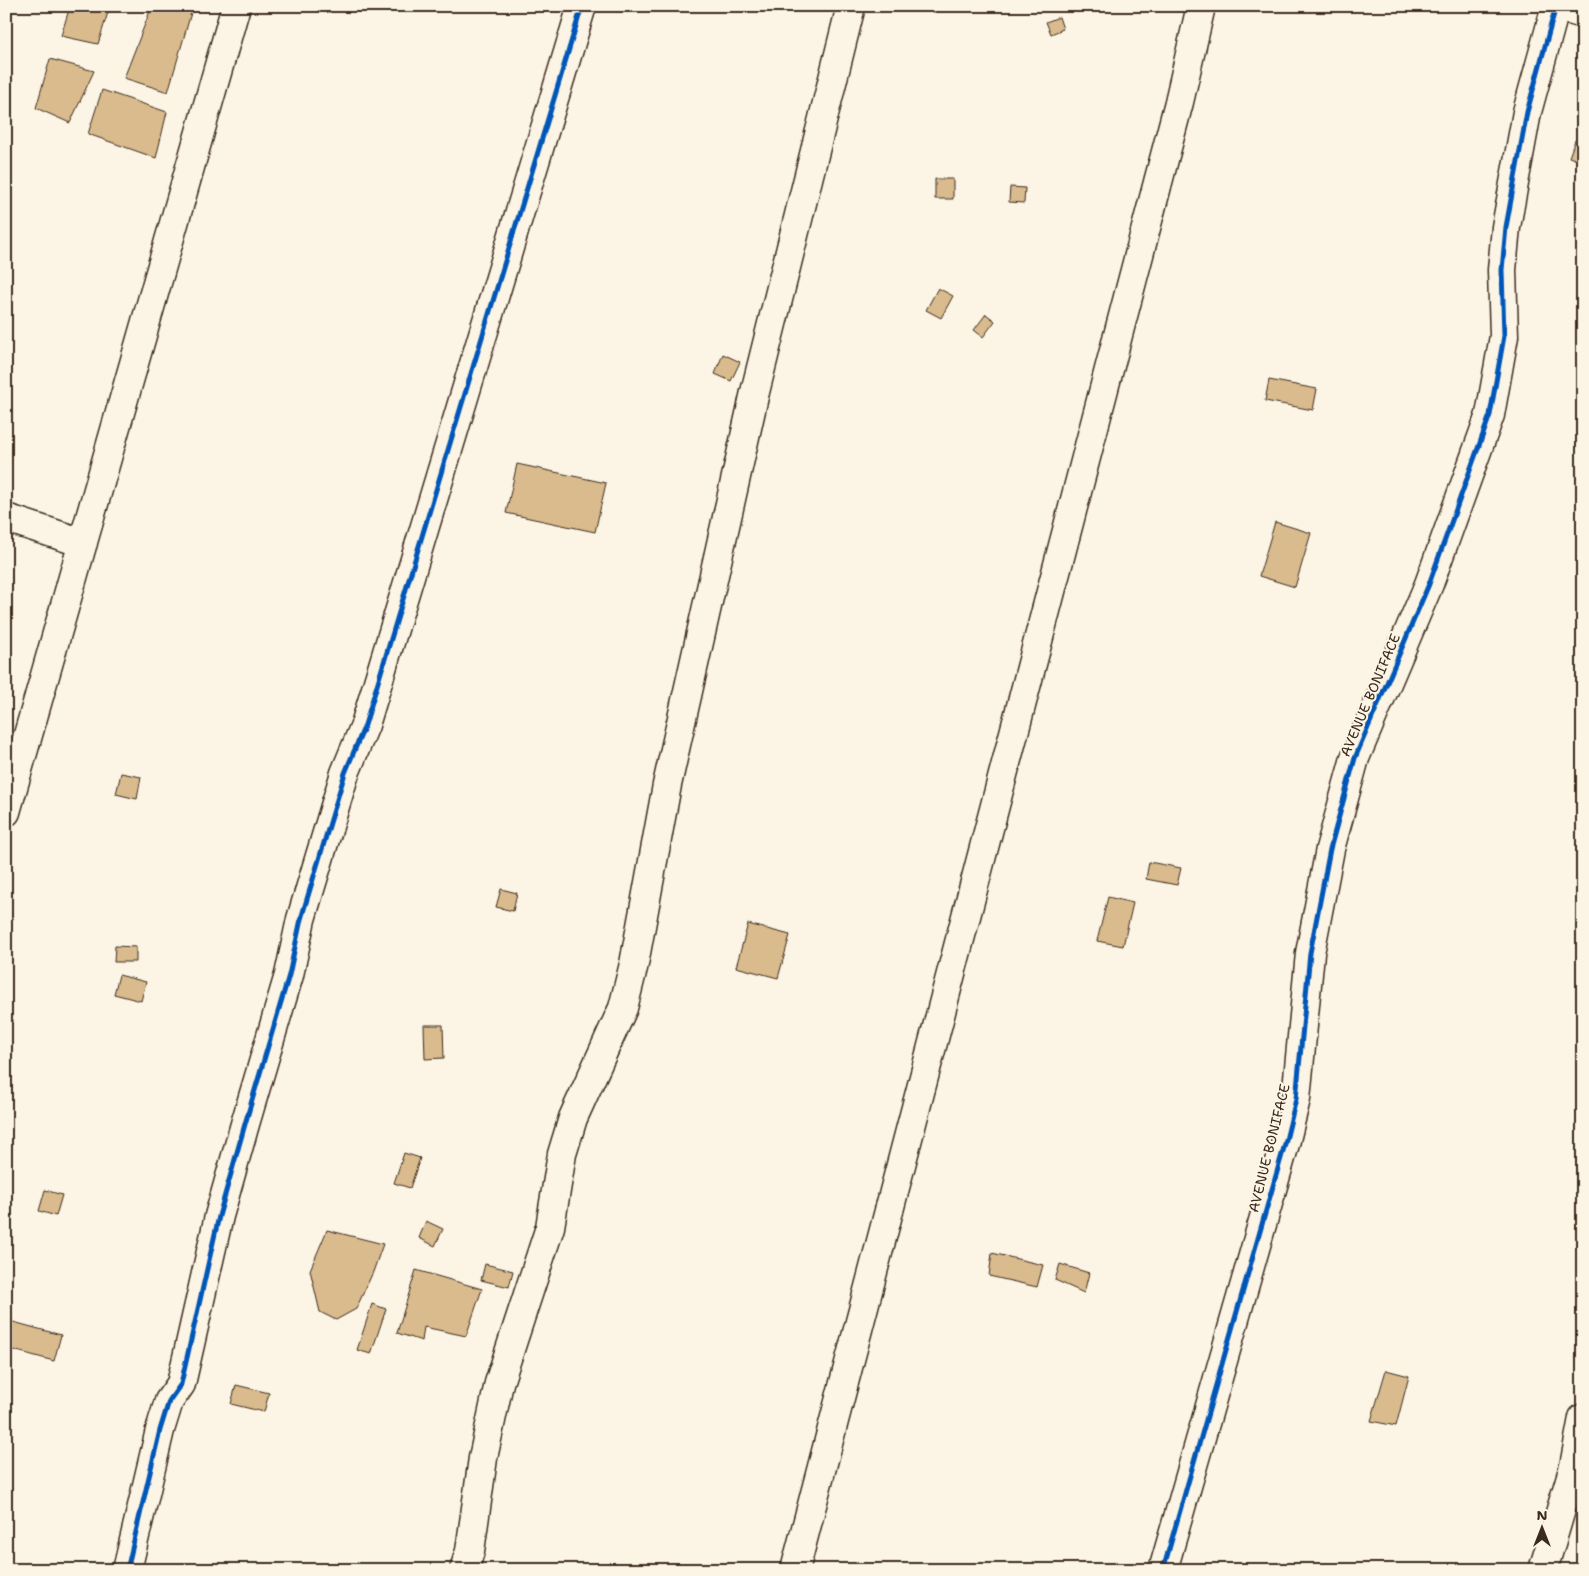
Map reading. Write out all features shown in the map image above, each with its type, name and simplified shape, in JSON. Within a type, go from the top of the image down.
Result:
[{"type":"street","points":[[6,812],[236,6]]},
{"type":"street","points":[[127,1570],[160,1430],[170,1401],[181,1384],[219,1216],[289,975],[302,919],[345,773],[365,725],[582,6]]},
{"type":"street","points":[[464,1570],[470,1551],[483,1458],[499,1383],[550,1228],[562,1154],[573,1118],[623,1008],[634,964],[667,785],[755,392],[852,6]]},
{"type":"street","points":[[795,1570],[1174,121],[1202,6]]},
{"type":"street","points":[[1556,6],[1583,14]]},
{"type":"street","name":"AVENUE BONIFACE","points":[[1163,1570],[1294,1108],[1310,953],[1330,849],[1355,758],[1429,584],[1490,415],[1504,336],[1502,270],[1506,227],[1527,112],[1556,6]]},
{"type":"street","points":[[6,518],[83,543]]},
{"type":"street","points":[[1542,1570],[1574,1466],[1583,1418]]},
{"type":"building","points":[[70,6],[110,6],[98,44],[61,36]]},
{"type":"building","points":[[152,6],[193,6],[168,92],[124,78]]},
{"type":"building","points":[[1059,17],[1063,29],[1051,34],[1046,22]]},
{"type":"building","points":[[50,59],[94,71],[70,123],[36,108]]},
{"type":"building","points":[[102,90],[167,112],[156,158],[88,134]]},
{"type":"building","points":[[1575,140],[1583,143],[1583,162],[1569,157]]},
{"type":"building","points":[[935,179],[953,179],[953,199],[935,199]]},
{"type":"building","points":[[1010,187],[1025,188],[1024,203],[1009,202]]},
{"type":"building","points":[[938,288],[953,296],[941,318],[926,310]]},
{"type":"building","points":[[986,314],[995,321],[983,337],[974,330]]},
{"type":"building","points":[[723,354],[740,362],[731,381],[715,374]]},
{"type":"building","points":[[1269,380],[1317,389],[1313,410],[1265,401]]},
{"type":"building","points":[[517,464],[606,483],[595,532],[506,513]]},
{"type":"building","points":[[1275,522],[1311,533],[1295,587],[1259,576]]},
{"type":"building","points":[[121,773],[141,777],[137,799],[116,794]]},
{"type":"building","points":[[1149,862],[1181,868],[1177,885],[1146,879]]},
{"type":"building","points":[[501,889],[517,893],[513,911],[496,907]]},
{"type":"building","points":[[1108,897],[1133,903],[1123,946],[1097,941]]},
{"type":"building","points":[[748,924],[790,935],[778,978],[736,967]]},
{"type":"building","points":[[115,946],[136,947],[136,962],[114,962]]},
{"type":"building","points":[[119,975],[146,982],[141,1001],[114,994]]},
{"type":"building","points":[[424,1025],[443,1025],[444,1058],[425,1059]]},
{"type":"building","points":[[404,1153],[420,1158],[410,1188],[394,1183]]},
{"type":"building","points":[[45,1190],[62,1195],[56,1216],[39,1211]]},
{"type":"building","points":[[426,1221],[443,1229],[435,1246],[419,1238]]},
{"type":"building","points":[[327,1230],[383,1244],[373,1272],[356,1309],[336,1320],[320,1312],[310,1270]]},
{"type":"building","points":[[992,1253],[1043,1265],[1037,1287],[989,1276]]},
{"type":"building","points":[[485,1264],[513,1271],[509,1287],[481,1280]]},
{"type":"building","points":[[1060,1264],[1089,1273],[1084,1293],[1055,1280]]},
{"type":"building","points":[[416,1270],[482,1289],[466,1336],[424,1327],[422,1341],[397,1333]]},
{"type":"building","points":[[372,1304],[386,1309],[371,1354],[357,1350]]},
{"type":"building","points":[[6,1320],[61,1335],[54,1361],[6,1348]]},
{"type":"building","points":[[1386,1370],[1409,1376],[1396,1426],[1371,1421]]},
{"type":"building","points":[[236,1385],[269,1393],[264,1412],[231,1404]]},
{"type":"cycle path","points":[[127,1570],[160,1430],[169,1401],[181,1384],[219,1216],[289,975],[301,919],[345,773],[365,725],[582,6]]},
{"type":"cycle path","points":[[1163,1570],[1285,1144],[1296,1099],[1310,953],[1330,849],[1355,758],[1429,584],[1490,415],[1504,336],[1502,270],[1506,227],[1527,112],[1556,6]]}]
